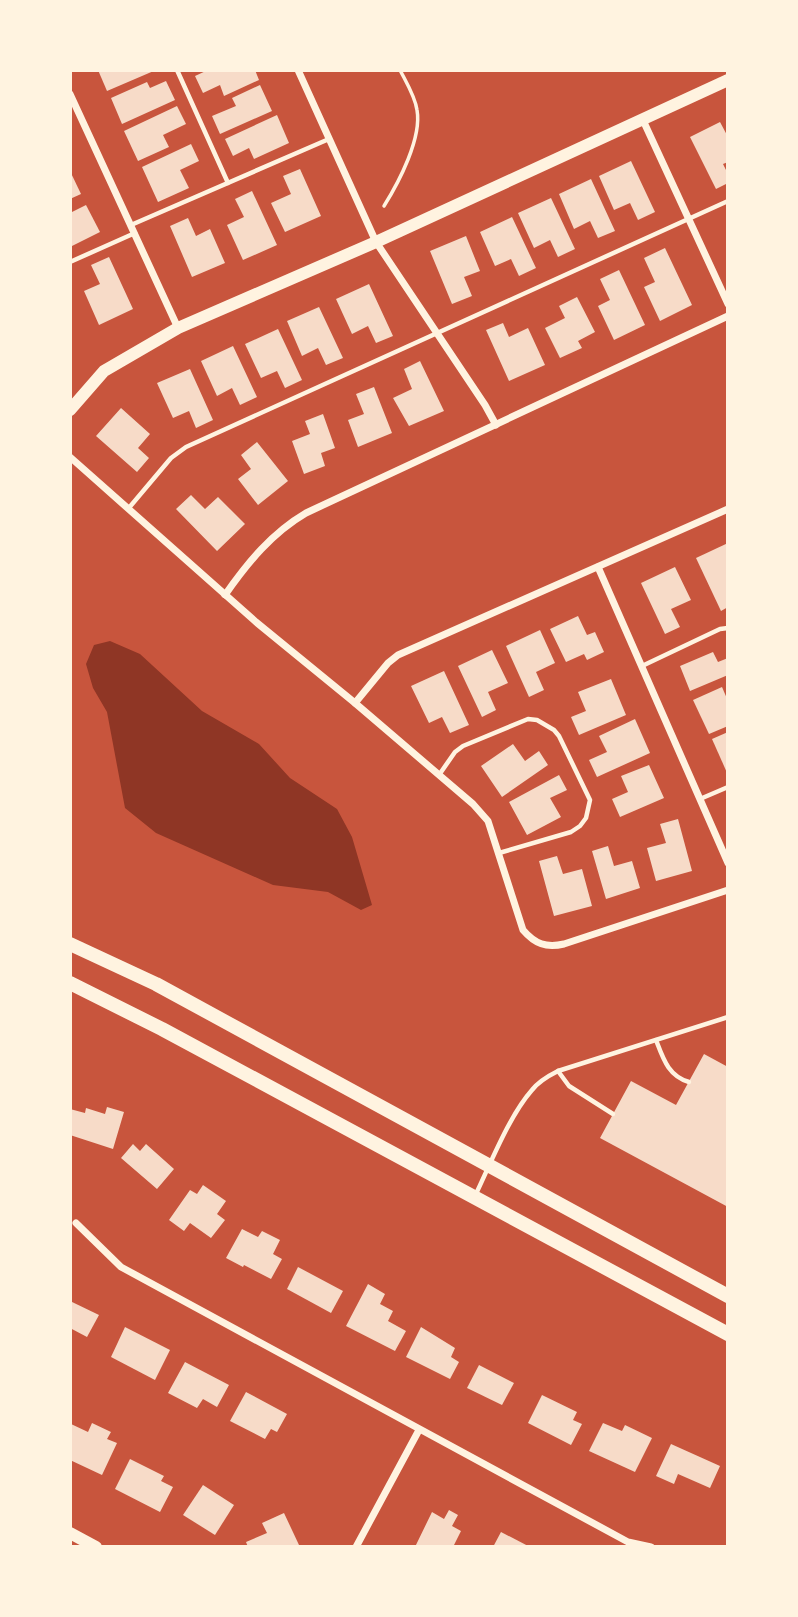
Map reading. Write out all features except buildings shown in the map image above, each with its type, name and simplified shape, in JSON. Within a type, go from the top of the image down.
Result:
[{"type":"main road","points":[[70,944],[156,984],[728,1296]]},
{"type":"main road","points":[[70,983],[162,1029],[728,1334]]},
{"type":"street","points":[[298,70],[376,242],[496,425]]},
{"type":"street","points":[[70,410],[104,371],[178,328],[376,242],[728,80]]},
{"type":"street","points":[[70,94],[178,328]]},
{"type":"street","points":[[642,118],[728,304]]},
{"type":"street","points":[[225,595],[242,570],[268,541],[306,513],[728,316]]},
{"type":"street","points":[[70,457],[225,595],[473,804],[488,821],[523,930],[531,939],[542,945],[564,944],[728,890]]},
{"type":"street","points":[[355,703],[388,663],[398,655],[728,509]]},
{"type":"street","points":[[598,567],[728,863]]},
{"type":"street","points":[[76,1223],[121,1267],[628,1542],[651,1547]]},
{"type":"street","points":[[356,1547],[419,1430]]},
{"type":"street","points":[[70,1533],[96,1547]]},
{"type":"lane","points":[[177,70],[228,183]]},
{"type":"lane","points":[[70,262],[228,183],[329,139]]},
{"type":"lane","points":[[128,509],[172,458],[187,447],[728,201]]},
{"type":"lane","points":[[642,666],[720,629],[728,628]]},
{"type":"lane","points":[[439,775],[455,752],[463,746],[528,719],[546,724],[559,736],[590,800],[586,818],[580,827],[571,832],[499,853]]},
{"type":"lane","points":[[700,799],[728,787]]},
{"type":"lane","points":[[474,1197],[518,1110],[530,1091],[541,1081],[558,1071],[727,1017],[728,1024]]},
{"type":"lane","points":[[656,1040],[666,1066],[678,1079],[689,1082]]},
{"type":"lane","points":[[558,1071],[569,1086],[613,1114]]},
{"type":"path","points":[[384,206],[395,189],[417,130],[418,111],[400,70]]},
{"type":"shaded area","points":[[110,641],[140,654],[202,711],[259,744],[290,778],[337,809],[352,837],[372,905],[361,910],[328,892],[273,885],[156,833],[125,808],[107,712],[93,688],[86,664],[94,645]]}]
